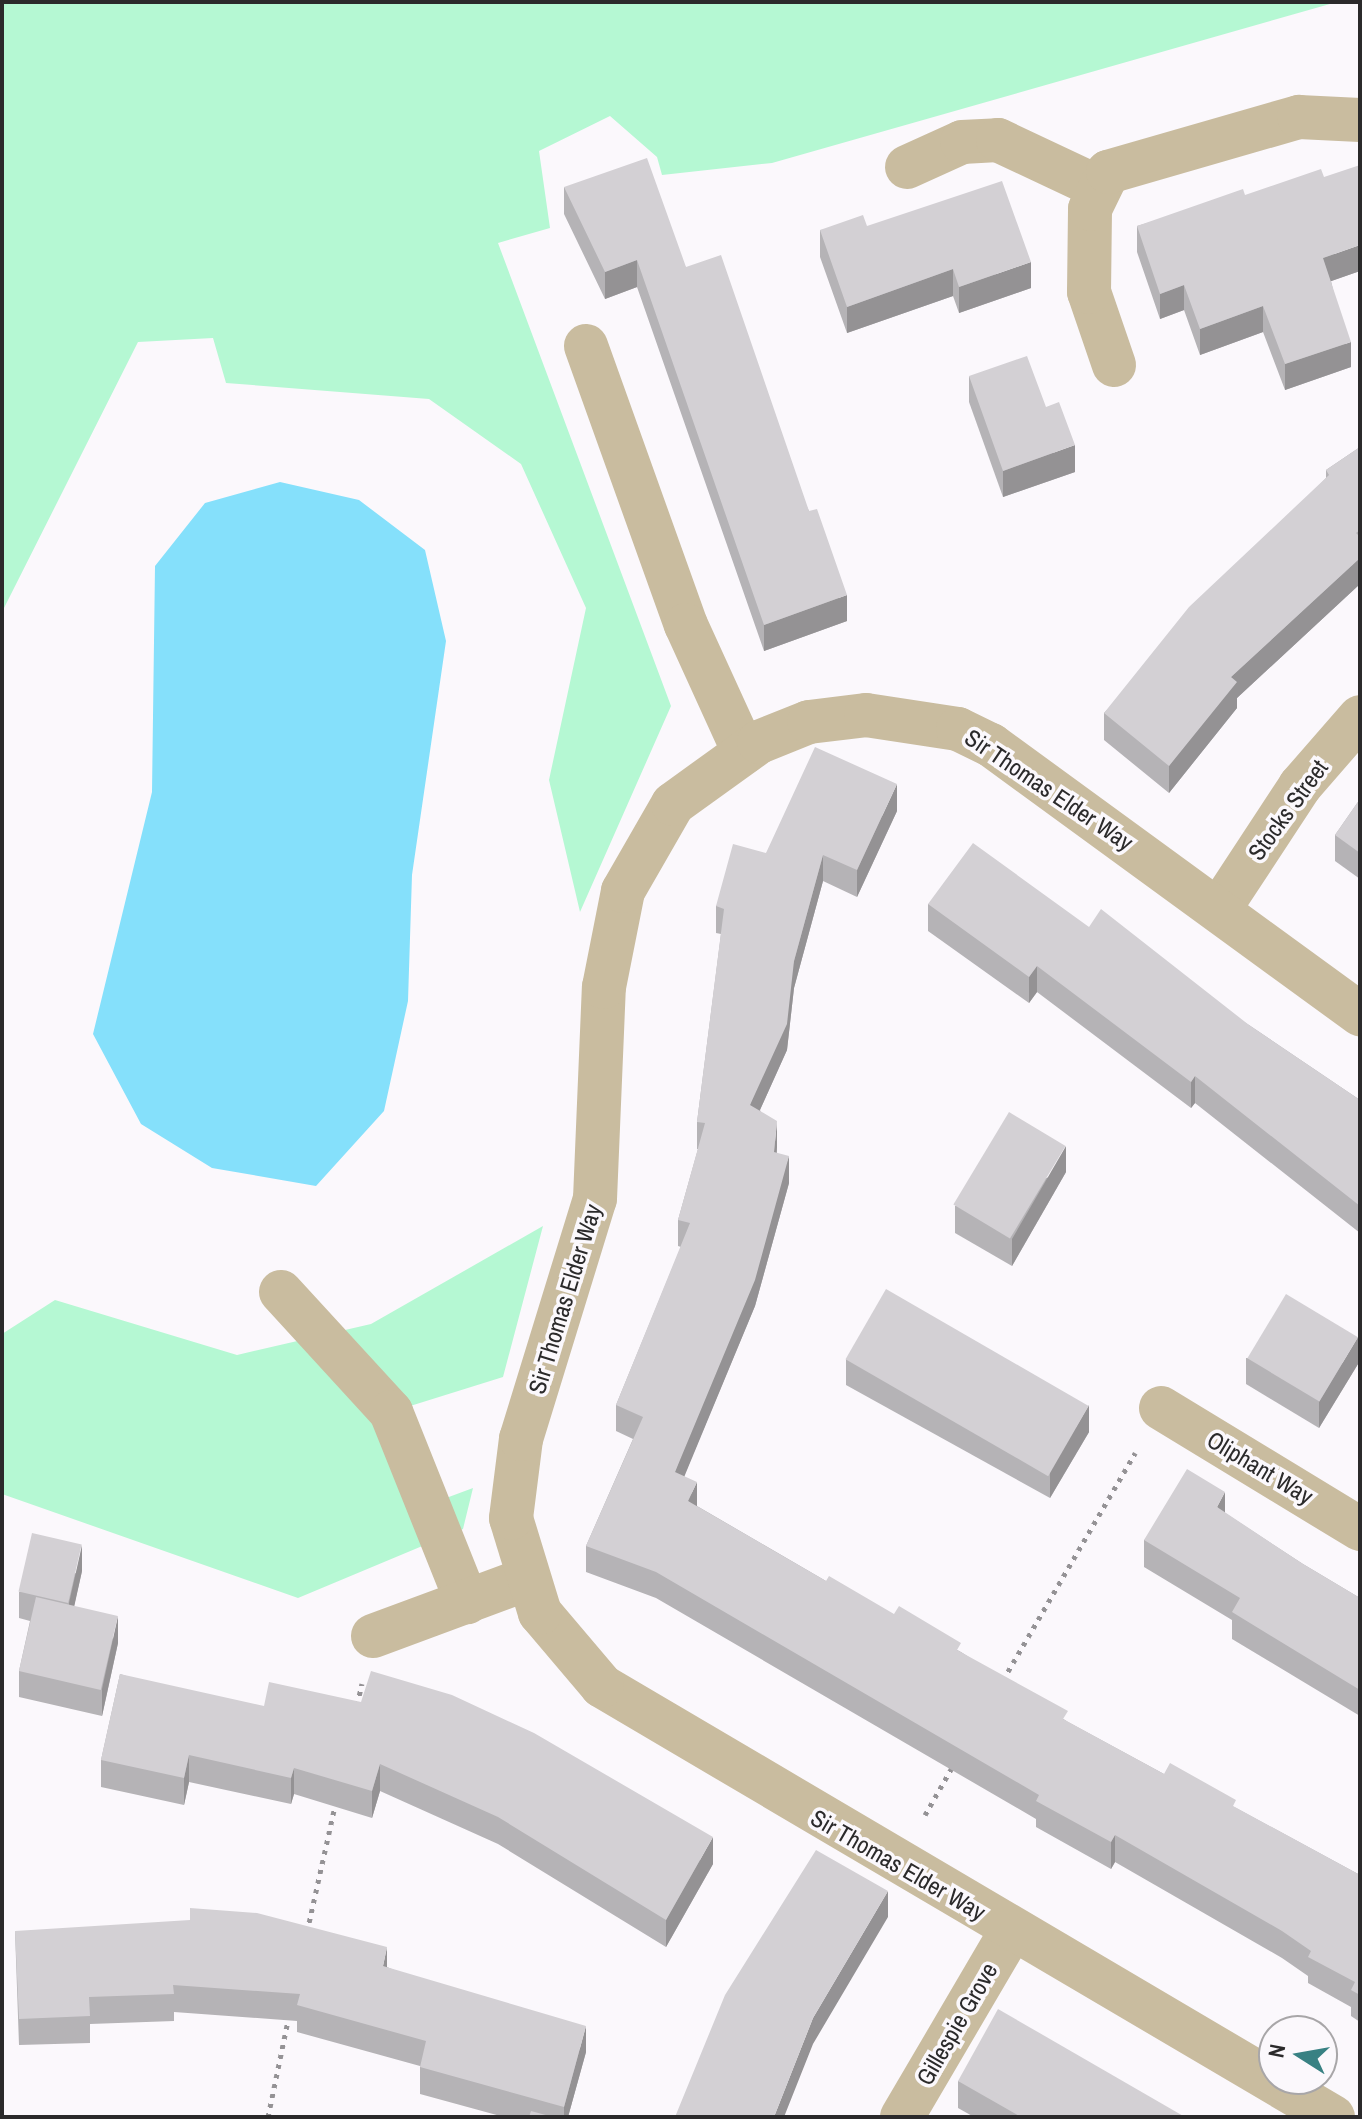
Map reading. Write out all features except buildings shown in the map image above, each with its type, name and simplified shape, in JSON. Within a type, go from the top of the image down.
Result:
[{"type":"street","points":[[1114,365],[1089,292],[1090,209],[1098,187],[1108,172],[1299,117],[1360,120]]},
{"type":"street","points":[[907,167],[962,142],[998,140],[1098,187]]},
{"type":"street","points":[[586,346],[686,625],[744,752]]},
{"type":"street","name":"Sir Thomas Elder Way","points":[[1333,2117],[896,1864],[602,1686],[540,1613],[527,1579],[511,1518],[513,1476],[595,1199],[604,987],[619,906],[673,804],[744,752],[809,722],[866,715],[958,729],[1220,908],[1360,1014]]},
{"type":"street","name":"Stocks Street","points":[[1220,908],[1300,786],[1360,717]]},
{"type":"street","points":[[281,1292],[391,1412],[467,1602]]},
{"type":"street","name":"Oliphant Way","points":[[1161,1408],[1360,1529]]},
{"type":"street","points":[[373,1636],[527,1579]]},
{"type":"street","name":"Gillespie Grove","points":[[902,2117],[1011,1931]]},
{"type":"path","points":[[1000,1684],[1161,1408]]},
{"type":"path","points":[[356,1710],[373,1636]]},
{"type":"path","points":[[896,1864],[960,1753]]},
{"type":"path","points":[[303,1950],[339,1785]]},
{"type":"path","points":[[268,2117],[290,2011]]},
{"type":"green space","points":[[2,2],[1337,2],[772,163],[662,175],[657,157],[610,116],[539,151],[550,228],[498,243],[671,706],[580,912],[549,780],[586,608],[521,464],[429,399],[226,383],[213,338],[138,342],[2,612]]},
{"type":"green space","points":[[543,1226],[503,1377],[391,1412],[430,1504],[473,1488],[463,1529],[298,1598],[2,1494],[2,1334],[55,1300],[237,1355],[371,1324]]},
{"type":"water","points":[[280,482],[359,500],[425,550],[446,641],[412,875],[408,1001],[384,1111],[316,1186],[212,1168],[141,1124],[93,1034],[152,792],[155,566],[205,503]]}]
